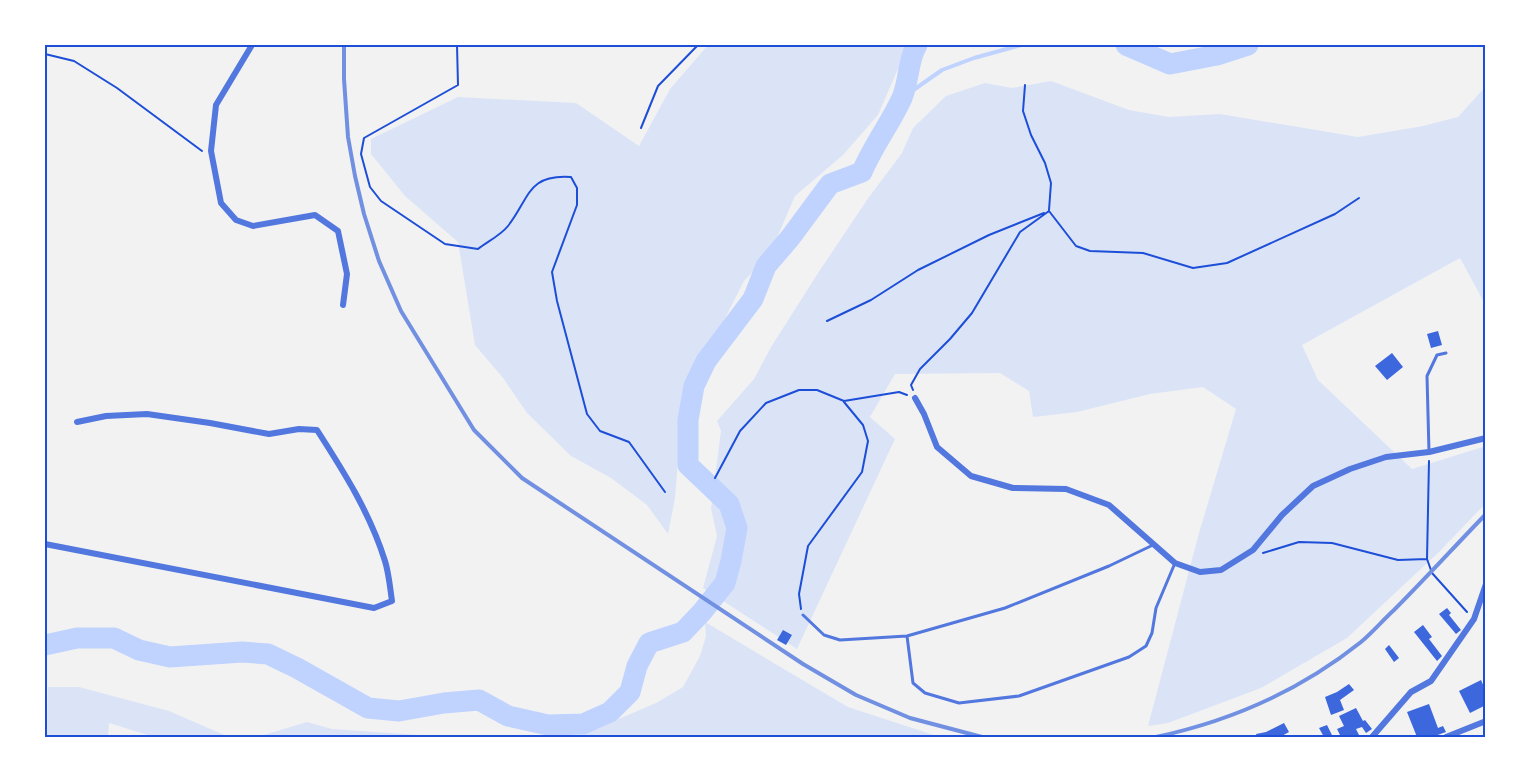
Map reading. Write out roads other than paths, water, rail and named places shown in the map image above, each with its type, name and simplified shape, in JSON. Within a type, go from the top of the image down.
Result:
[{"type":"street","points":[[252,45],[216,105],[211,151],[221,203],[236,220],[253,226],[315,215],[338,231],[347,274],[343,305]]},
{"type":"street","points":[[915,398],[937,447],[971,476],[1013,488],[1066,489],[1108,505],[1175,563],[1200,572],[1221,570],[1253,550],[1282,515],[1313,486],[1350,469],[1386,457],[1429,452],[1486,438]]},
{"type":"street","points":[[45,544],[374,608],[392,602],[386,563],[370,520],[353,487],[317,430],[299,429],[269,434],[147,414],[106,416],[76,422]]},
{"type":"street","points":[[1372,737],[1411,692],[1431,681],[1474,619],[1486,584]]},
{"type":"street","points":[[1446,737],[1486,721]]},
{"type":"lane","points":[[1429,452],[1427,376],[1437,355],[1446,352]]},
{"type":"lane","points":[[802,615],[824,635],[840,640],[908,636],[1005,608],[1109,566],[1153,545]]},
{"type":"lane","points":[[908,636],[913,683],[925,693],[959,704],[1019,696],[1129,657],[1146,646],[1152,633],[1156,608],[1175,563]]},
{"type":"waterway","points":[[45,645],[77,638],[114,638],[139,650],[170,657],[242,652],[268,654],[368,708],[399,711],[479,700],[508,716],[548,725],[583,724],[610,712],[630,692],[637,666],[649,643],[683,632],[725,583],[731,561],[737,528],[729,504],[688,465],[688,420],[694,386],[706,361],[753,299],[766,266],[830,184],[862,172],[902,98],[917,45]]},
{"type":"waterway","points":[[902,98],[942,70],[1021,45]]},
{"type":"waterway","points":[[1126,45],[1170,64],[1217,55],[1248,45]]},
{"type":"railway","points":[[344,45],[348,137],[364,214],[379,261],[401,311],[474,430],[522,478],[803,664],[856,695],[910,718],[982,737]]},
{"type":"railway","points":[[1156,737],[1211,722],[1264,702],[1290,689],[1338,659],[1370,634],[1486,514]]}]
